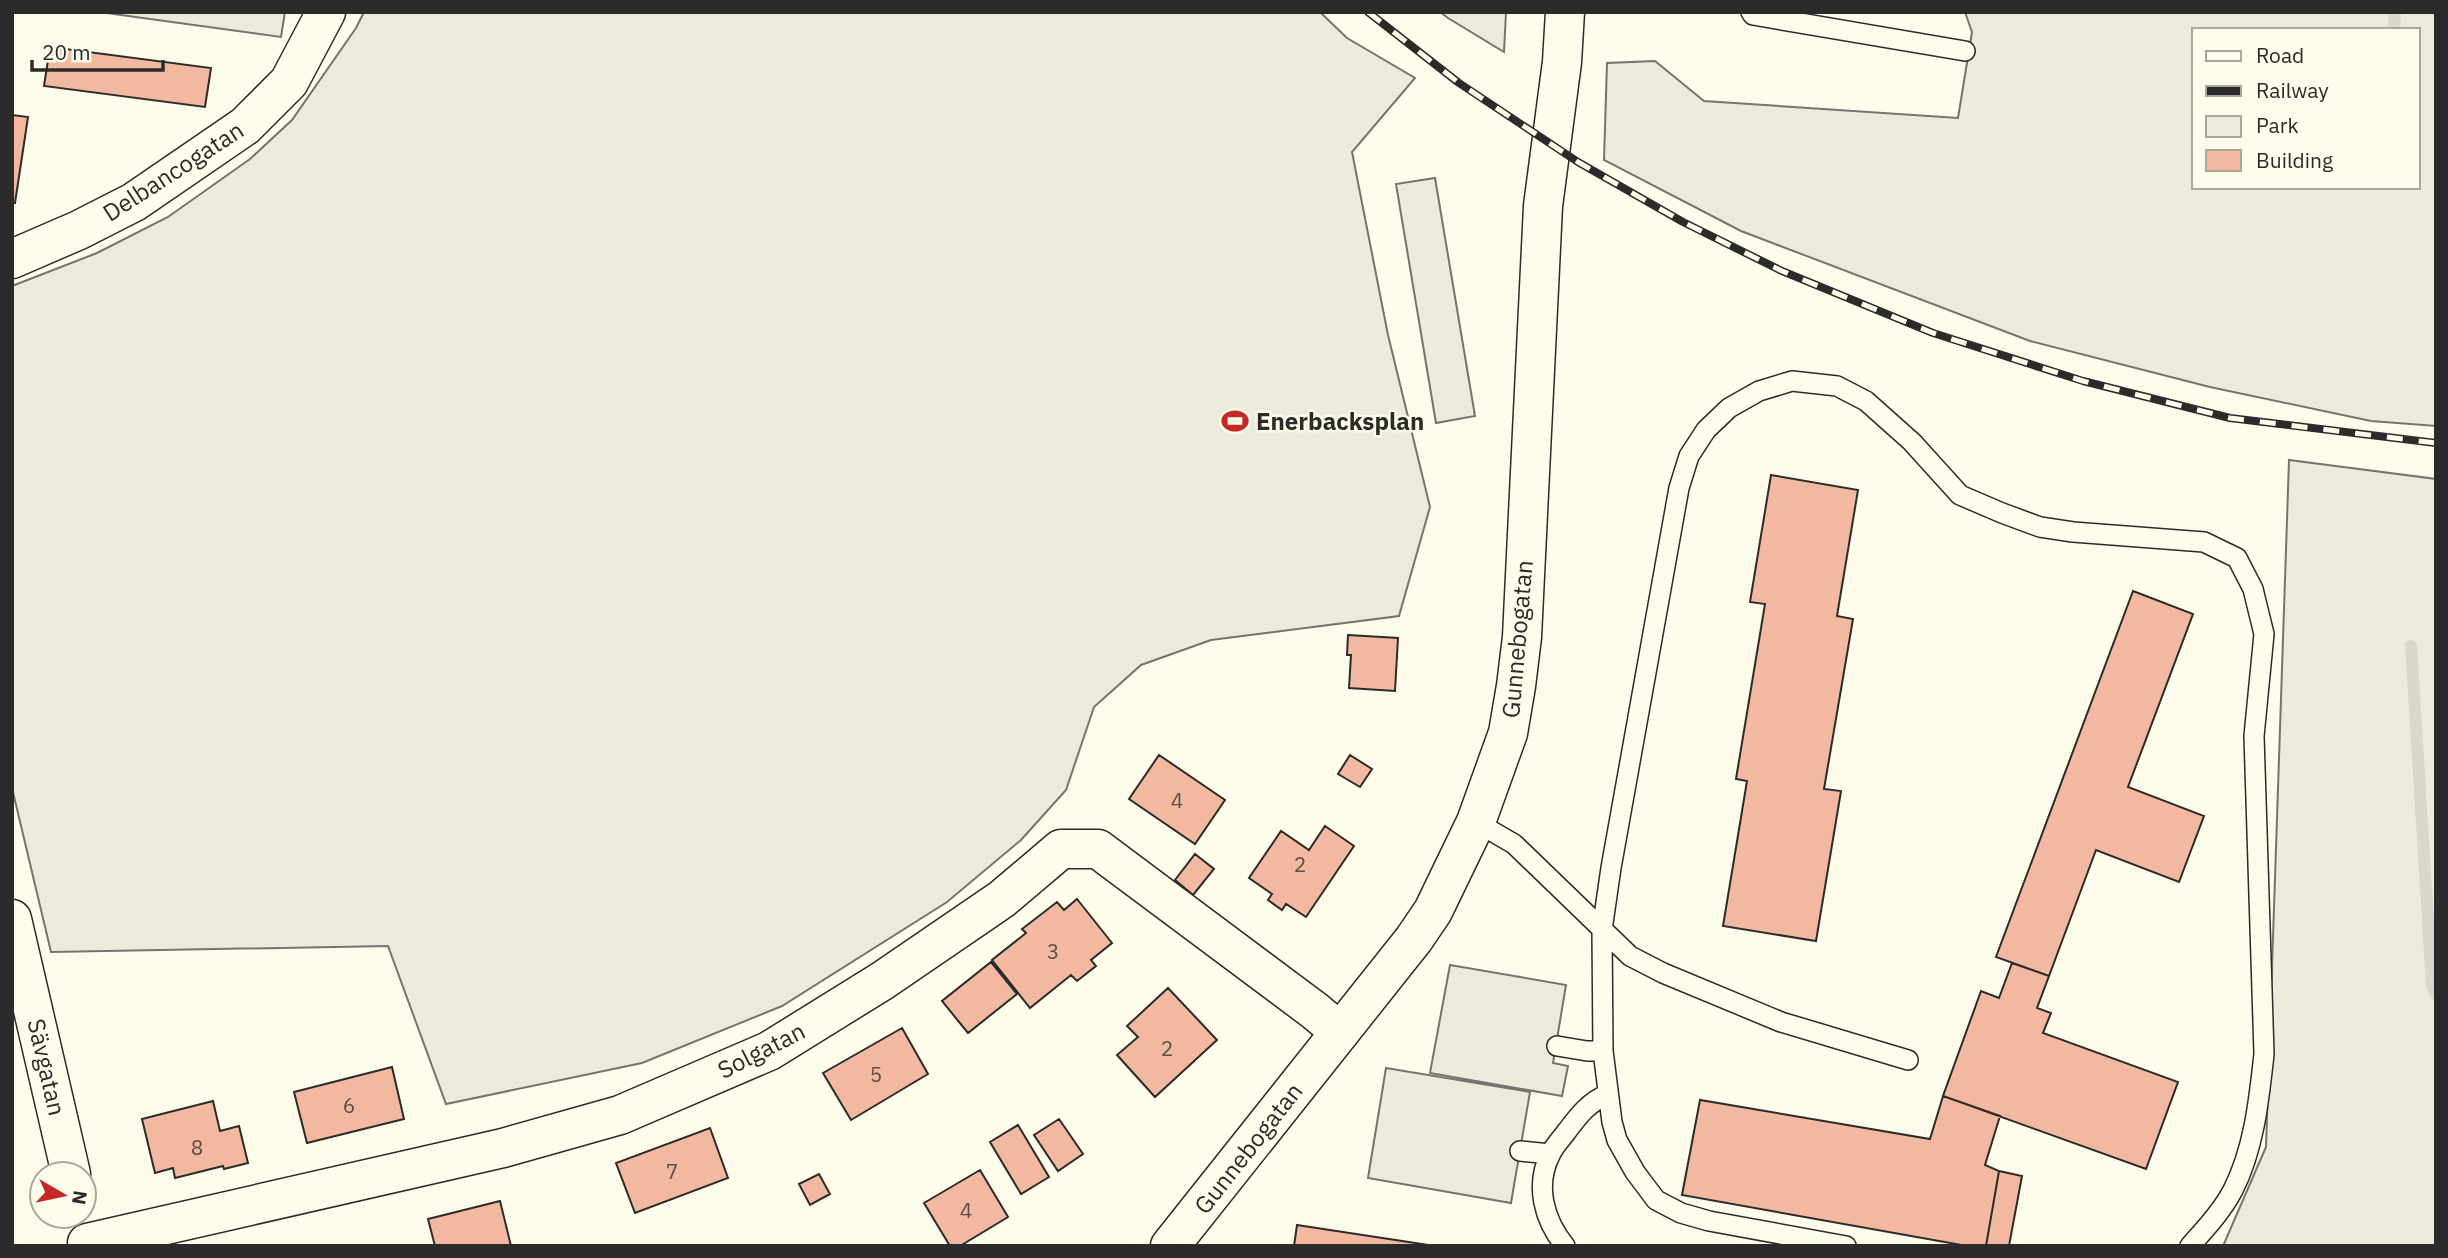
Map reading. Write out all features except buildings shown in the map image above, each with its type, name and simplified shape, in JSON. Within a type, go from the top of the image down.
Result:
[{"type":"street","name":"Delbancogatan","points":[[12,259],[134,202],[245,127],[289,82],[326,12]]},
{"type":"street","name":"Gunnebogatan","points":[[1170,1246],[1414,939],[1433,911],[1476,822],[1508,733],[1522,637],[1543,206],[1562,62],[1565,12]]},
{"type":"street","name":"Solgatan","points":[[85,1235],[503,1148],[620,1115],[769,1051],[882,981],[991,907],[1062,849],[1098,849],[1340,1032]]},
{"type":"street","name":"Sävgatan","points":[[12,919],[68,1160]]},
{"type":"lane","points":[[1751,12],[1753,15],[1965,51]]},
{"type":"lane","points":[[1846,1246],[1710,1221],[1681,1213],[1656,1199],[1635,1172],[1617,1139],[1603,1051],[1602,930],[1679,488],[1689,456],[1706,430],[1729,408],[1759,391],[1792,381],[1837,386],[1866,401],[1912,442],[1961,495],[2040,527],[2204,542],[2237,558],[2252,589],[2264,634],[2254,736],[2264,1054],[2258,1104],[2248,1149],[2232,1191],[2190,1246]]},
{"type":"lane","points":[[1476,822],[1514,844],[1630,956],[1663,973],[1781,1022],[1908,1060]]},
{"type":"lane","points":[[1557,1046],[1603,1051]]},
{"type":"lane","points":[[1565,1246],[1543,1210],[1543,1179],[1550,1154],[1582,1112],[1595,1100],[1608,1094]]},
{"type":"lane","points":[[1520,1152],[1550,1154]]},
{"type":"green space","points":[[364,12],[1320,12],[1347,38],[1415,78],[1352,152],[1388,335],[1430,507],[1399,616],[1211,640],[1141,665],[1094,707],[1066,790],[1021,840],[947,902],[782,1006],[642,1063],[446,1104],[388,946],[51,952],[12,788],[12,286],[97,253],[168,217],[250,159],[292,120],[356,28]]},
{"type":"green space","points":[[1440,12],[1506,12],[1504,52],[1448,18]]},
{"type":"green space","points":[[1965,12],[2436,12],[2436,426],[2371,421],[2210,387],[2030,341],[1741,231],[1604,160],[1607,63],[1655,61],[1704,101],[1958,118],[1972,32]]},
{"type":"green space","points":[[2289,460],[2436,479],[2436,1246],[2223,1246],[2266,1147]]},
{"type":"shaded area","points":[[99,12],[285,12],[281,37]]},
{"type":"shaded area","points":[[1435,178],[1475,416],[1436,423],[1396,184]]},
{"type":"shaded area","points":[[1450,965],[1566,985],[1553,1063],[1568,1066],[1562,1096],[1430,1073]]},
{"type":"shaded area","points":[[1386,1068],[1530,1092],[1511,1203],[1368,1178]]},
{"type":"waterway","points":[[2394,28],[2395,12]]},
{"type":"waterway","points":[[2411,646],[2432,985],[2436,994]]},
{"type":"railway","points":[[1368,12],[1459,83],[1578,162],[1683,222],[1782,271],[1933,333],[2083,381],[2230,418],[2436,443]]},
{"type":"place","name":"Enerbacksplan","points":[[1235,421]]}]
